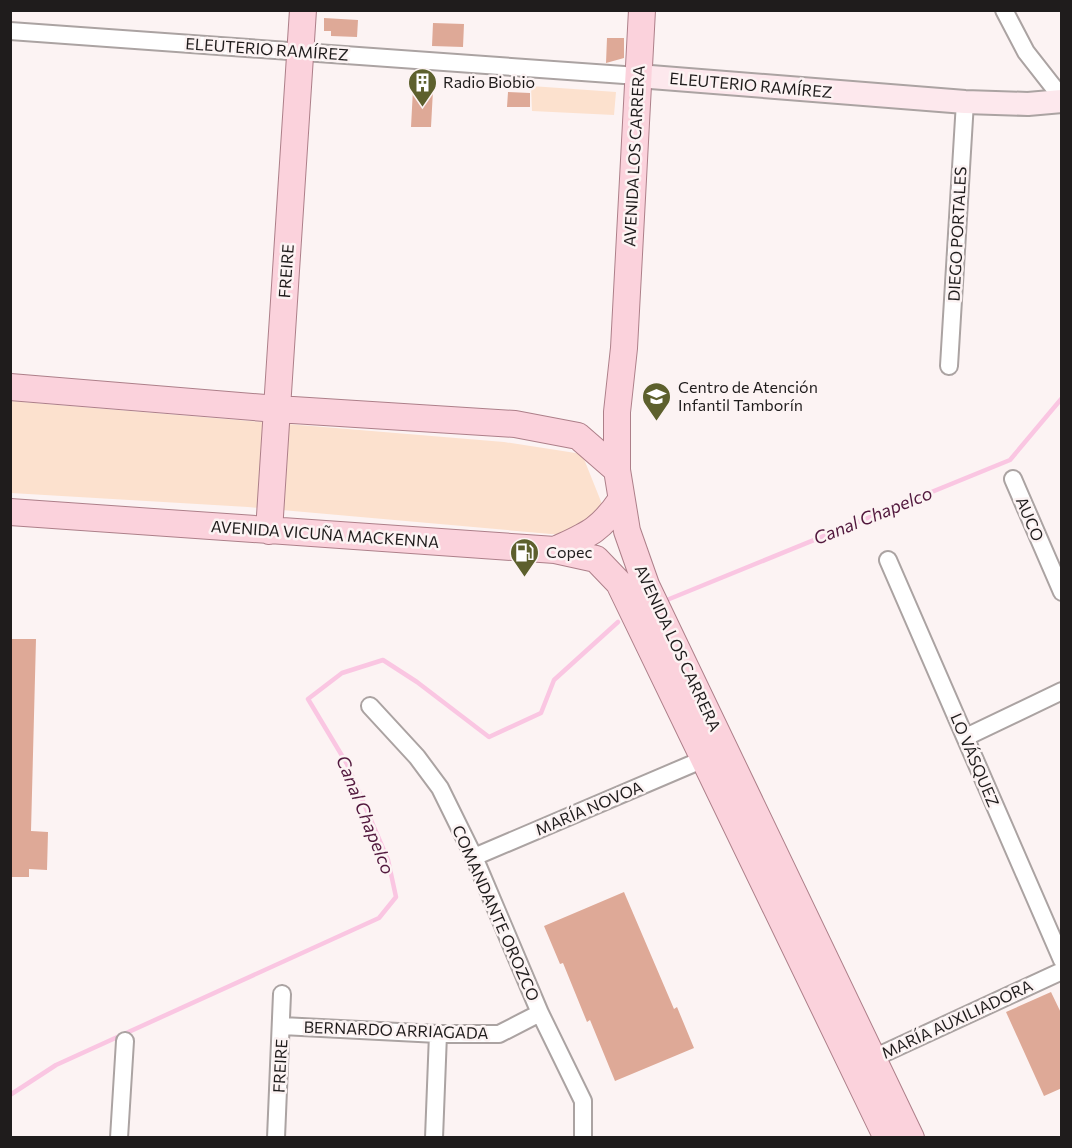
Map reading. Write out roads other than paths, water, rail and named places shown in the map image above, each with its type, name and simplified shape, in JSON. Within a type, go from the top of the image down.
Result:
[{"type":"main road","name":"FREIRE","points":[[269,531],[303,10]]},
{"type":"main road","name":"AVENIDA LOS CARRERA","points":[[642,10],[624,348],[617,412],[617,470],[627,531],[646,585],[863,1062],[887,1137]]},
{"type":"main road","points":[[10,387],[277,409],[515,424],[578,436],[617,470]]},
{"type":"main road","name":"AVENIDA VICUÑA MACKENNA","points":[[10,512],[555,550],[592,533],[603,524],[621,500]]},
{"type":"main road","name":"AVENIDA LOS CARRERA","points":[[555,550],[596,559],[619,583],[704,759],[863,1062],[911,1137]]},
{"type":"street","points":[[1004,10],[1026,52],[1062,99]]},
{"type":"street","name":"ELEUTERIO RAMÍREZ","points":[[10,31],[965,102],[1028,104],[1062,99]]},
{"type":"street","name":"DIEGO PORTALES","points":[[949,366],[965,102]]},
{"type":"street","name":"AUCO","points":[[1013,479],[1062,592]]},
{"type":"street","name":"LO VÁSQUEZ","points":[[888,560],[1062,960]]},
{"type":"street","points":[[966,737],[1062,691]]},
{"type":"street","name":"COMANDANTE OROZCO","points":[[370,706],[417,757],[440,788],[474,857],[540,1013],[583,1101],[583,1137]]},
{"type":"street","name":"MARÍA NOVOA","points":[[474,857],[704,759]]},
{"type":"street","name":"MARÍA AUXILIADORA","points":[[863,1062],[1062,971]]},
{"type":"street","name":"FREIRE","points":[[276,1137],[282,994]]},
{"type":"street","name":"BERNARDO ARRIAGADA","points":[[282,1026],[438,1034],[499,1034],[540,1013]]},
{"type":"street","points":[[434,1137],[438,1034]]},
{"type":"street","points":[[119,1137],[125,1041]]},
{"type":"waterway","name":"Canal Chapelco","points":[[662,602],[1010,460],[1062,398]]},
{"type":"waterway","name":"Canal Chapelco","points":[[10,1095],[56,1065],[379,918],[396,897],[388,860],[347,764],[308,699],[342,673],[383,660],[417,682],[489,737],[541,713],[554,680],[618,622]]},
{"type":"place","name":"Radio Biobio","points":[[422,108]]},
{"type":"place","name":"Centro de Atención Infantil Tamborín","points":[[657,422]]},
{"type":"place","name":"Copec","points":[[525,578]]}]
